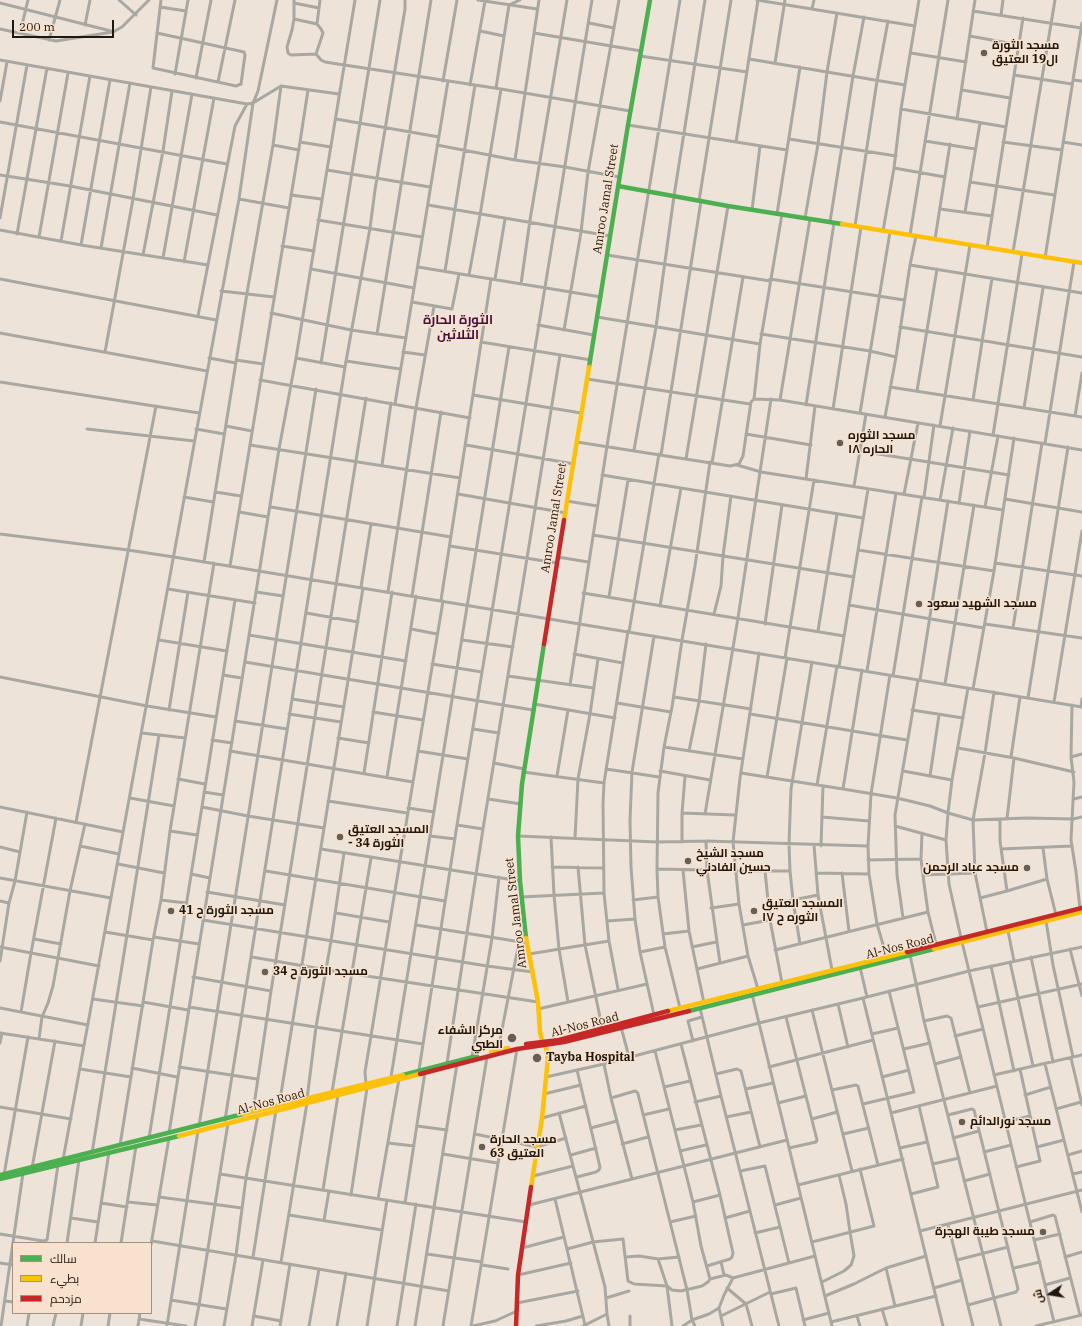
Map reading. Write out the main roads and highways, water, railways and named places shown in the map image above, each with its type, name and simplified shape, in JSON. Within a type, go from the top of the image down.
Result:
[{"type":"main road","name":"Amroo Jamal Street","points":[[518,1326],[516,1303],[518,1276],[536,1147],[542,1118],[548,1058],[540,1032],[538,1002],[527,943],[521,897],[518,836],[523,770],[574,464],[581,413],[588,379],[619,177],[650,0]]},
{"type":"main road","points":[[618,186],[752,210],[1082,263]]},
{"type":"main road","name":"Al-Nos Road","points":[[307,1101],[332,1092],[400,1079],[517,1049],[601,1030],[680,1008],[700,1008],[860,967],[936,944],[1008,931],[1056,914],[1081,910]]},
{"type":"main road","name":"Al-Nos Road","points":[[601,1030],[621,1027],[688,1009],[704,1003],[832,970],[888,958],[910,955],[987,932],[1046,921],[1081,910]]},
{"type":"main road","name":"Al-Nos Road","points":[[226,1122],[253,1113],[338,1094],[391,1077],[498,1050],[544,1043]]},
{"type":"main road","name":"Al-Nos Road","points":[[2,1175],[79,1160],[136,1146],[198,1128],[258,1115],[278,1108]]},
{"type":"main road","name":"Al-Nos Road","points":[[0,1179],[32,1168],[92,1152],[150,1138],[168,1136]]},
{"type":"place","name":"مسجد الثورة ال19 العتيق","points":[[984,53]]},
{"type":"place","name":"مسجد الثوره الحاره ١٨","points":[[840,443]]},
{"type":"place","name":"مسجد الشهيد سعود","points":[[919,604]]},
{"type":"place","name":"المسجد العتيق - الثورة 34","points":[[340,837]]},
{"type":"place","name":"مسجد الشيخ حسين الفادني","points":[[688,861]]},
{"type":"place","name":"مسجد عباد الرحمن","points":[[1027,868]]},
{"type":"place","name":"مسجد الثورة ح 41","points":[[171,911]]},
{"type":"place","name":"المسجد العتيق الثوره ح ١٧","points":[[754,911]]},
{"type":"place","name":"مسجد الثورة ح 34","points":[[265,972]]},
{"type":"place","name":"مركز الشفاء الطبي","points":[[512,1038]]},
{"type":"place","name":"Tayba Hospital","points":[[537,1058]]},
{"type":"place","name":"مسجد نورالدائم","points":[[962,1122]]},
{"type":"place","name":"مسجد الحارة 63 العتيق","points":[[482,1147]]},
{"type":"place","name":"مسجد طيبة الهجرة","points":[[1043,1232]]},
{"type":"district","name":"الثورة الحارة الثلاثين","points":[[458,328]]}]
